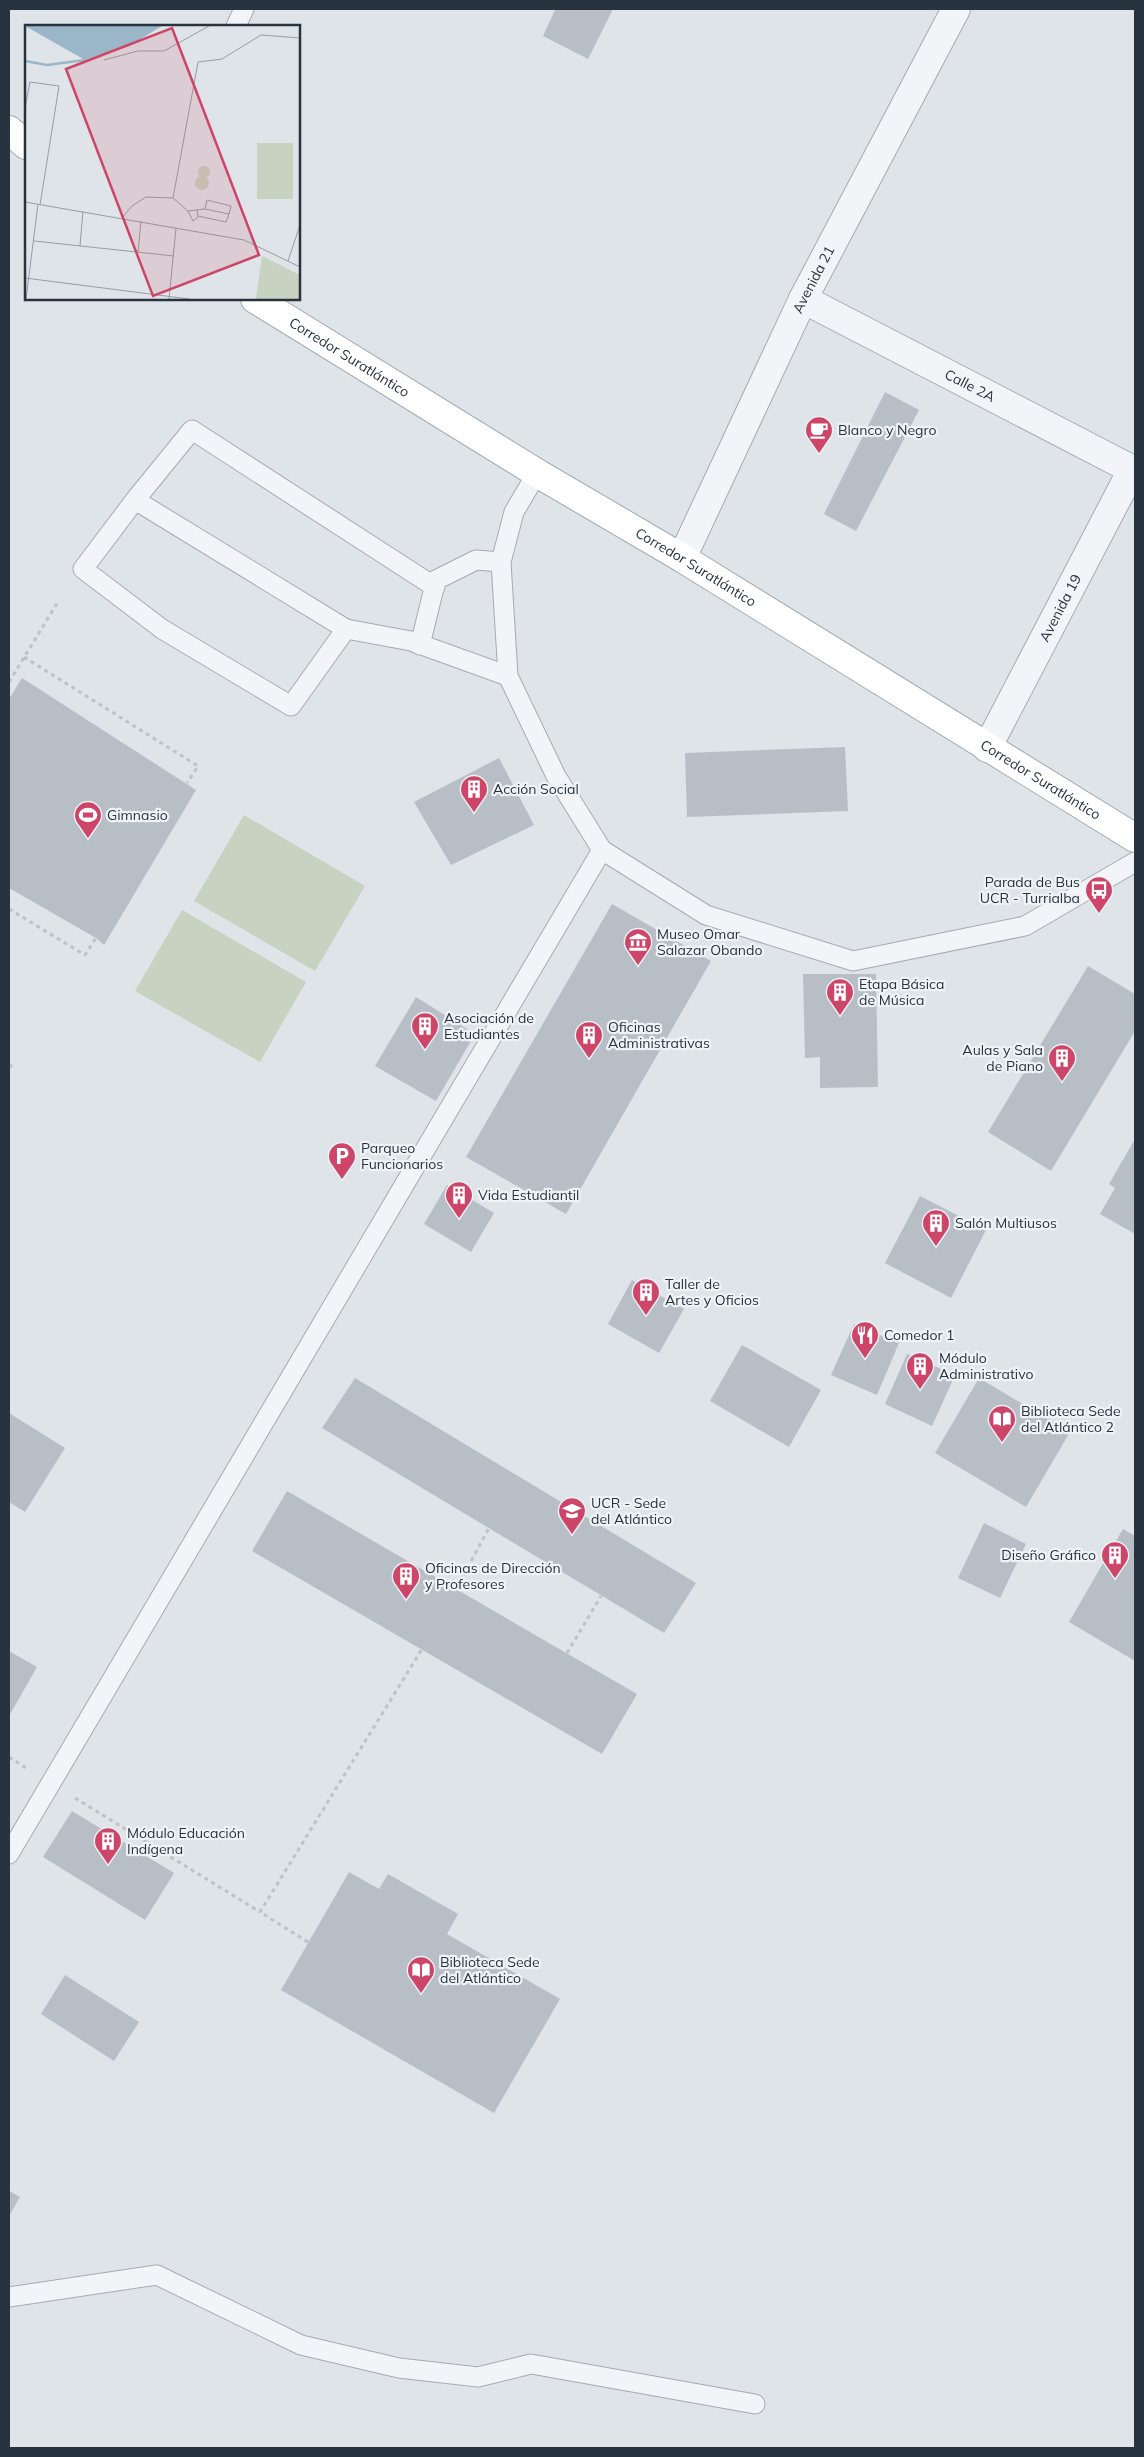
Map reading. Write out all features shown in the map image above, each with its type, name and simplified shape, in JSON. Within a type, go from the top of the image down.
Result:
[{"type":"main road","points":[[9,130],[25,144]]},
{"type":"main road","name":"Corredor Suratlántico","points":[[257,300],[537,473],[682,558],[1135,838]]},
{"type":"street","name":"Avenida 21","points":[[682,558],[804,299],[956,9]]},
{"type":"street","name":"Calle 2A","points":[[804,299],[1134,470]]},
{"type":"street","name":"Avenida 19","points":[[988,748],[1134,470]]},
{"type":"lane","points":[[236,25],[244,9]]},
{"type":"lane","points":[[346,629],[292,706],[162,629],[83,569],[135,500],[192,430],[435,587]]},
{"type":"lane","points":[[537,473],[514,512],[501,562],[508,676],[556,776],[602,850],[706,915],[853,961],[1025,926],[1135,862]]},
{"type":"lane","points":[[135,500],[346,629],[420,645],[508,676]]},
{"type":"lane","points":[[420,645],[436,580],[476,560],[501,562]]},
{"type":"lane","points":[[9,1854],[602,850]]},
{"type":"lane","points":[[9,2297],[157,2275],[300,2345],[399,2368],[478,2377],[531,2364],[755,2404]]},
{"type":"path","points":[[9,682],[59,600]]},
{"type":"path","points":[[24,657],[198,766],[187,783]]},
{"type":"path","points":[[9,909],[85,956],[96,938]]},
{"type":"path","points":[[9,1065],[11,1066],[9,1071]]},
{"type":"path","points":[[456,1589],[489,1528]]},
{"type":"path","points":[[567,1654],[602,1596]]},
{"type":"path","points":[[260,1912],[422,1649]]},
{"type":"path","points":[[9,1758],[31,1771]]},
{"type":"path","points":[[70,1795],[308,1942]]},
{"type":"green space","points":[[244,815],[365,886],[315,971],[194,901]]},
{"type":"green space","points":[[182,910],[306,982],[260,1062],[135,991]]},
{"type":"building","points":[[553,9],[613,9],[588,59],[543,36],[555,10]]},
{"type":"building","points":[[885,392],[919,410],[856,531],[824,514]]},
{"type":"building","name":"Gimnasio","points":[[22,678],[196,790],[104,945],[96,938],[9,888],[9,699]]},
{"type":"building","points":[[845,747],[848,811],[687,817],[685,753]]},
{"type":"building","name":"Acción Social","points":[[499,758],[534,825],[451,865],[414,802]]},
{"type":"building","name":"Oficinas Administrativas","points":[[612,904],[711,961],[566,1214],[466,1157]]},
{"type":"building","name":"Aulas y Sala de Piano","points":[[1088,966],[1135,994],[1135,1031],[1051,1171],[988,1132]]},
{"type":"building","name":"Etapa Básica de Música","points":[[803,974],[876,974],[878,1087],[820,1088],[820,1057],[805,1058]]},
{"type":"building","name":"Asociación de Estudiantes","points":[[416,997],[475,1034],[436,1101],[375,1066]]},
{"type":"building","points":[[1135,1139],[1135,1234],[1100,1214],[1115,1188],[1109,1184]]},
{"type":"building","name":"Vida Estudiantil","points":[[447,1185],[494,1213],[471,1252],[424,1224]]},
{"type":"building","name":"Salón Multiusos","points":[[920,1196],[986,1230],[951,1298],[885,1263]]},
{"type":"building","name":"Taller de Artes y Oficios","points":[[632,1280],[684,1309],[659,1353],[608,1324]]},
{"type":"building","name":"Comedor 1","points":[[854,1324],[899,1343],[877,1395],[831,1375]]},
{"type":"building","points":[[742,1345],[821,1390],[789,1447],[710,1401]]},
{"type":"building","name":"Módulo Administrativo","points":[[907,1354],[955,1375],[932,1426],[885,1404]]},
{"type":"building","points":[[355,1378],[696,1583],[664,1633],[322,1428]]},
{"type":"building","name":"Biblioteca Sede del Atlántico 2","points":[[979,1378],[1070,1432],[1026,1507],[935,1453]]},
{"type":"building","points":[[9,1413],[65,1448],[25,1512],[9,1502]]},
{"type":"building","name":"Oficinas de Dirección y Profesores","points":[[287,1491],[637,1694],[602,1754],[252,1551]]},
{"type":"building","points":[[984,1523],[1026,1544],[1000,1598],[958,1578]]},
{"type":"building","name":"Diseño Gráfico","points":[[1123,1529],[1135,1536],[1135,1661],[1069,1622]]},
{"type":"building","points":[[9,1651],[37,1667],[9,1716]]},
{"type":"building","name":"Módulo Educación Indígena","points":[[72,1811],[174,1873],[145,1920],[43,1857]]},
{"type":"building","name":"Biblioteca Sede del Atlántico","points":[[349,1872],[379,1889],[388,1874],[458,1914],[447,1934],[560,1999],[494,2113],[281,1990]]},
{"type":"building","points":[[65,1975],[139,2022],[114,2061],[41,2014]]},
{"type":"building","points":[[9,2191],[20,2197],[9,2216]]},
{"type":"place","name":"Blanco y Negro","points":[[819,454]]},
{"type":"place","name":"Acción Social","points":[[474,813]]},
{"type":"place","name":"Gimnasio","points":[[88,839]]},
{"type":"place","name":"Parada de Bus UCR - Turrialba","points":[[1099,914]]},
{"type":"place","name":"Museo Omar Salazar Obando","points":[[638,966]]},
{"type":"place","name":"Etapa Básica de Música","points":[[840,1016]]},
{"type":"place","name":"Asociación de Estudiantes","points":[[425,1050]]},
{"type":"place","name":"Oficinas Administrativas","points":[[589,1059]]},
{"type":"place","name":"Aulas y Sala de Piano","points":[[1062,1082]]},
{"type":"place","name":"Parqueo Funcionarios","points":[[342,1180]]},
{"type":"place","name":"Vida Estudiantil","points":[[459,1219]]},
{"type":"place","name":"Salón Multiusos","points":[[936,1247]]},
{"type":"place","name":"Taller de Artes y Oficios","points":[[646,1316]]},
{"type":"place","name":"Comedor 1","points":[[865,1359]]},
{"type":"place","name":"Módulo Administrativo","points":[[920,1390]]},
{"type":"place","name":"Biblioteca Sede del Atlántico 2","points":[[1002,1443]]},
{"type":"place","name":"UCR - Sede del Atlántico","points":[[572,1535]]},
{"type":"place","name":"Diseño Gráfico","points":[[1115,1579]]},
{"type":"place","name":"Oficinas de Dirección y Profesores","points":[[406,1600]]},
{"type":"place","name":"Módulo Educación Indígena","points":[[108,1865]]},
{"type":"place","name":"Biblioteca Sede del Atlántico","points":[[421,1994]]}]
